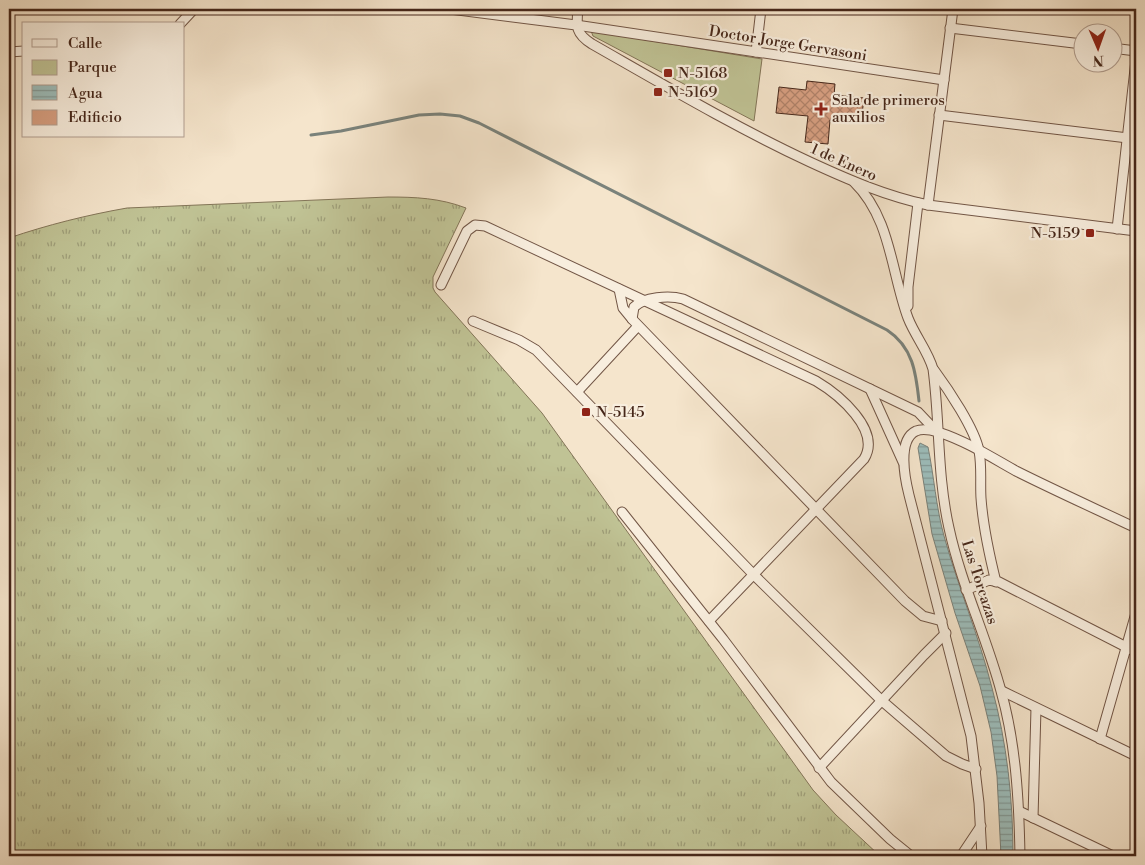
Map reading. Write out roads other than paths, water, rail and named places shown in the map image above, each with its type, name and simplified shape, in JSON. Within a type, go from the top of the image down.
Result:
[{"type":"street","points":[[182,22],[194,9]]},
{"type":"street","name":"Doctor Jorge Gervasoni","points":[[450,9],[576,25],[944,80]]},
{"type":"street","points":[[576,25],[578,9]]},
{"type":"street","points":[[756,52],[761,9]]},
{"type":"street","points":[[928,206],[953,9]]},
{"type":"street","name":"1 de Enero","points":[[576,25],[578,31],[587,41],[718,116],[768,143],[887,195],[928,206],[1136,231]]},
{"type":"street","points":[[950,28],[1072,43]]},
{"type":"street","points":[[1122,49],[1136,51]]},
{"type":"street","points":[[9,52],[22,52]]},
{"type":"street","points":[[1117,229],[1132,138],[1136,60]]},
{"type":"street","points":[[939,116],[1132,138]]},
{"type":"street","name":"Las Torcazas","points":[[854,182],[866,194],[880,218],[908,319],[934,369],[937,432],[944,503],[956,560],[990,653],[1002,692],[1012,738],[1019,811],[1020,856]]},
{"type":"street","name":"Las Torcazas","points":[[908,319],[908,288],[918,203]]},
{"type":"street","points":[[441,285],[470,227],[486,226],[816,381],[848,406],[866,433],[869,447],[867,453],[709,622]]},
{"type":"street","points":[[619,288],[623,308],[635,323],[911,607],[923,616],[942,621]]},
{"type":"street","points":[[577,392],[635,323],[634,307],[645,301],[673,297],[683,299],[918,412],[937,432]]},
{"type":"street","points":[[473,321],[519,340],[536,350],[753,574],[881,700],[946,756],[976,769]]},
{"type":"street","points":[[934,369],[975,439],[979,451],[981,500],[989,554],[996,582]]},
{"type":"street","points":[[870,389],[904,466]]},
{"type":"street","points":[[982,856],[976,769],[964,703],[910,501],[904,466],[905,448],[910,435],[924,429],[937,432],[1136,528]]},
{"type":"street","points":[[622,512],[709,622],[819,768],[842,794],[911,856]]},
{"type":"street","points":[[966,590],[990,580],[996,582],[1136,652]]},
{"type":"street","points":[[1100,739],[1136,613]]},
{"type":"street","points":[[819,768],[946,633]]},
{"type":"street","points":[[1002,692],[1136,756]]},
{"type":"street","points":[[1033,818],[1036,708]]},
{"type":"street","points":[[1019,811],[1113,856]]},
{"type":"street","points":[[961,856],[981,826]]},
{"type":"water","points":[[920,443],[928,447],[944,536],[981,649],[1002,729],[1012,813],[1013,856],[1001,856],[997,776],[991,732],[980,686],[955,613],[932,534],[918,448]]},
{"type":"waterway","points":[[311,135],[341,131],[419,115],[440,114],[460,116],[479,123],[887,330],[903,344],[912,361],[919,401]]},
{"type":"place","name":"N-5168","points":[[668,73]]},
{"type":"place","name":"N-5169","points":[[658,92]]},
{"type":"place","name":"Sala de primeros auxilios","points":[[821,109]]},
{"type":"place","name":"N-5159","points":[[1090,233]]},
{"type":"place","name":"N-5145","points":[[586,412]]}]
